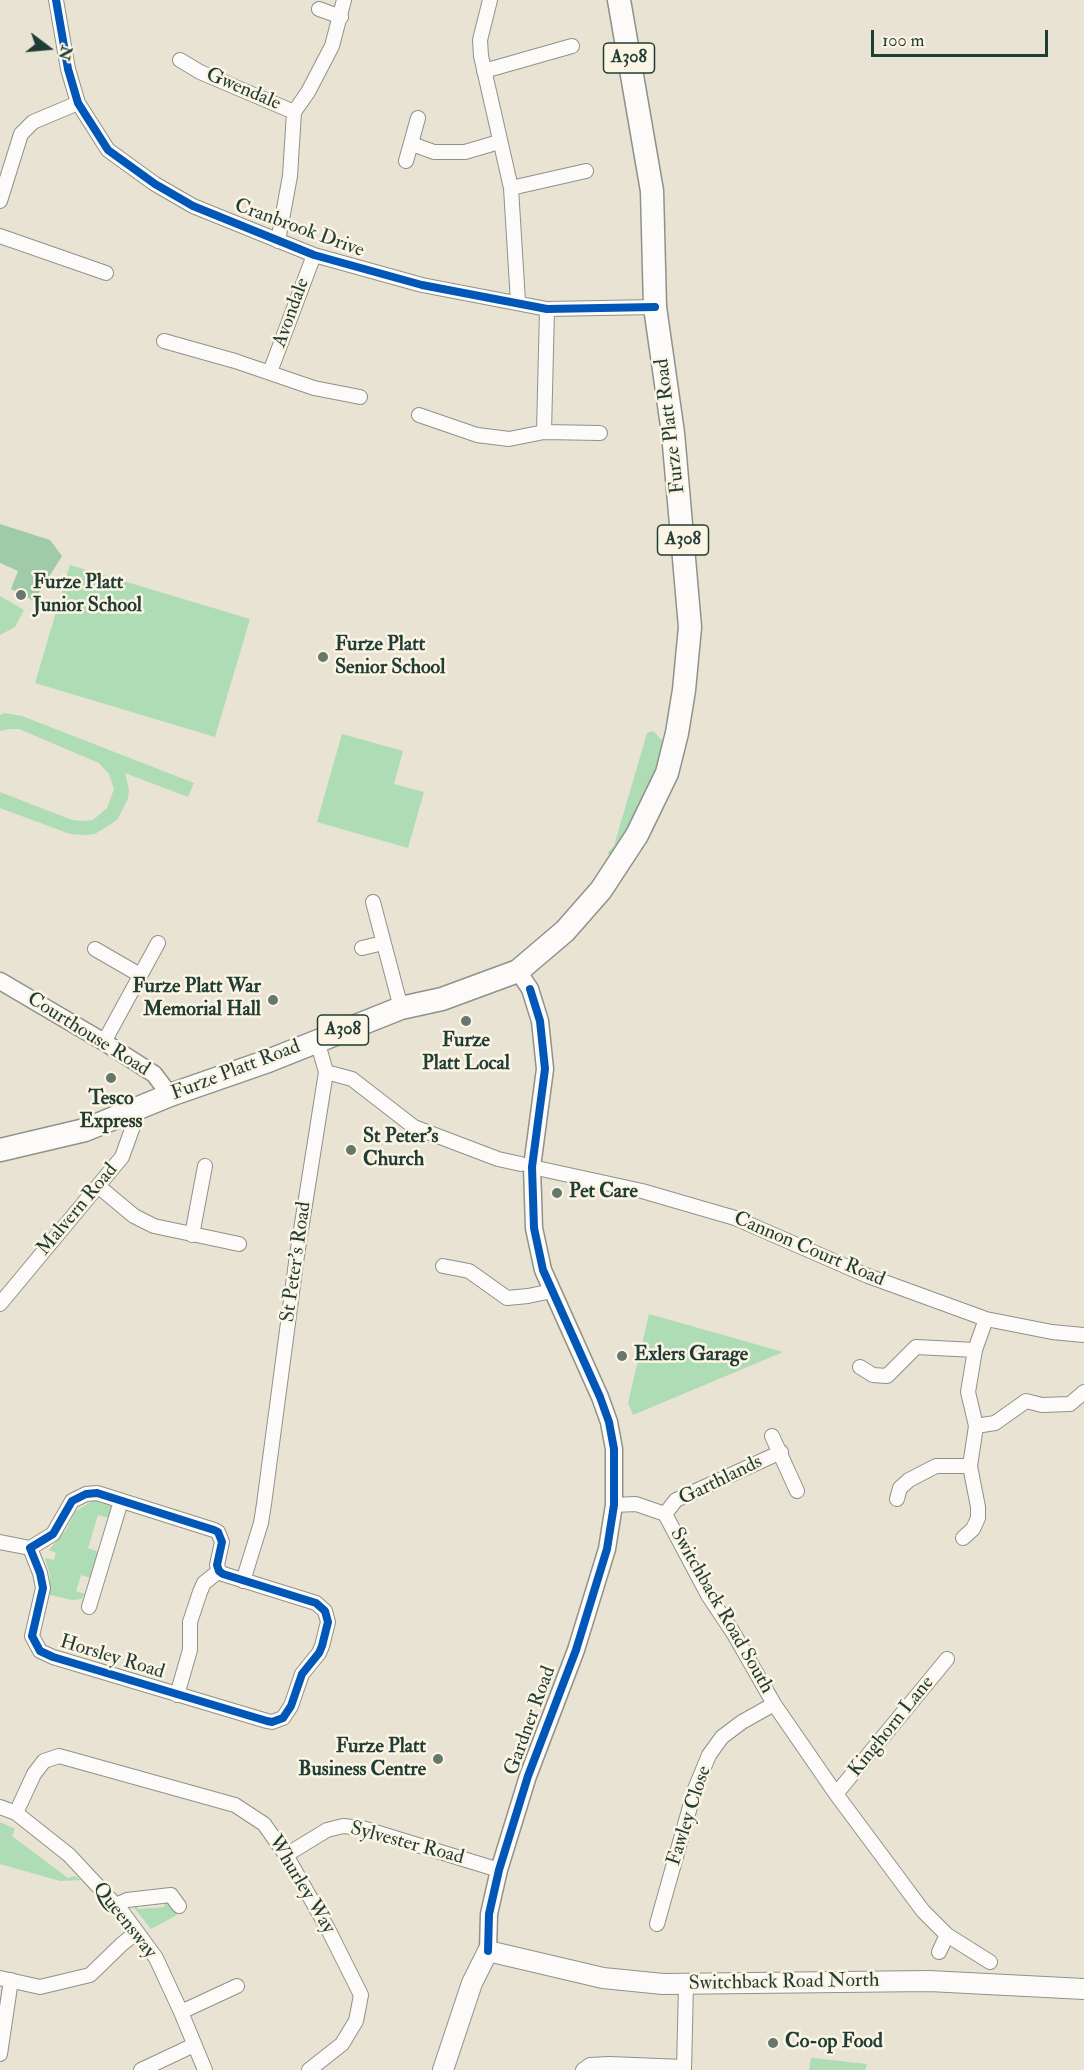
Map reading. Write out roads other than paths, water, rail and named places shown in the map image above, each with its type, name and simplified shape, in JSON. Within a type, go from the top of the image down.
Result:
[{"type":"main road","name":"Furze Platt Road","points":[[0,1150],[85,1130],[170,1095],[268,1061],[401,1008],[442,999],[518,971],[566,931],[612,872],[637,835],[667,773],[684,690],[690,627],[673,433],[656,307],[652,191],[619,0]]},
{"type":"main road","name":"Switchback Road North","points":[[488,1951],[603,1978],[686,1985],[929,1981],[1084,1989]]},
{"type":"main road","name":"Gardner Road","points":[[443,2070],[468,1992],[488,1951]]},
{"type":"street","name":"Cranbrook Drive","points":[[56,0],[68,69],[78,103],[108,150],[155,184],[193,206],[314,255],[422,285],[547,309],[656,307]]},
{"type":"street","name":"Gwendale","points":[[278,241],[290,176],[294,112],[308,92],[332,46],[344,0]]},
{"type":"street","points":[[490,0],[480,40],[499,142],[512,188],[518,303]]},
{"type":"street","points":[[320,9],[341,17]]},
{"type":"street","points":[[484,71],[565,49],[562,65]]},
{"type":"street","name":"Gwendale","points":[[180,60],[188,74],[294,112]]},
{"type":"street","points":[[1,193],[21,134],[33,122],[78,103]]},
{"type":"street","points":[[406,161],[418,118]]},
{"type":"street","points":[[412,144],[434,152],[465,152],[499,142]]},
{"type":"street","points":[[512,188],[564,169],[586,171]]},
{"type":"street","points":[[0,236],[106,273]]},
{"type":"street","name":"Avondale","points":[[270,372],[314,255]]},
{"type":"street","points":[[544,432],[547,309]]},
{"type":"street","name":"Avondale","points":[[164,341],[270,372],[314,388],[360,397]]},
{"type":"street","points":[[419,415],[477,435],[510,439],[544,432],[600,433]]},
{"type":"street","points":[[373,903],[401,1008]]},
{"type":"street","points":[[104,1042],[158,943]]},
{"type":"street","points":[[362,948],[383,943]]},
{"type":"street","points":[[95,949],[140,975]]},
{"type":"street","points":[[518,971],[530,988],[540,1021],[545,1069],[527,1166],[534,1228],[543,1270],[609,1422],[614,1449],[614,1504]]},
{"type":"street","name":"Courthouse Road","points":[[0,981],[154,1074],[170,1095]]},
{"type":"street","name":"St Peter's Road","points":[[243,1581],[261,1523],[297,1255],[326,1072],[317,1040]]},
{"type":"street","name":"Cannon Court Road","points":[[326,1072],[352,1078],[414,1127],[498,1159],[642,1191],[735,1218],[868,1276],[986,1319],[1053,1332],[1084,1335]]},
{"type":"street","name":"Malvern Road","points":[[0,1304],[122,1157],[140,1107]]},
{"type":"street","points":[[192,1235],[205,1166]]},
{"type":"street","points":[[98,1186],[134,1216],[154,1226],[239,1244]]},
{"type":"street","points":[[443,1266],[469,1271],[507,1298],[552,1291]]},
{"type":"street","points":[[963,1538],[974,1529],[978,1518],[970,1466],[976,1425],[969,1392],[975,1350],[986,1319]]},
{"type":"street","points":[[860,1367],[873,1375],[887,1376],[916,1347],[975,1350]]},
{"type":"street","points":[[976,1425],[995,1423],[1026,1401],[1042,1405],[1070,1404],[1084,1392]]},
{"type":"street","name":"Garthlands","points":[[772,1436],[797,1491]]},
{"type":"street","name":"Garthlands","points":[[665,1514],[676,1500],[781,1452]]},
{"type":"street","points":[[897,1499],[900,1488],[909,1480],[936,1466],[970,1466]]},
{"type":"street","points":[[0,1542],[30,1548],[53,1534],[72,1501],[86,1494],[97,1493],[218,1532],[222,1542],[217,1565],[219,1571],[243,1581]]},
{"type":"street","points":[[88,1606],[121,1501]]},
{"type":"street","name":"Switchback Road South","points":[[614,1504],[636,1504],[665,1514],[708,1595],[734,1634],[774,1704],[836,1794],[923,1911],[947,1935],[990,1962]]},
{"type":"street","name":"Gardner Road","points":[[488,1951],[489,1914],[499,1870],[528,1776],[576,1650],[607,1549],[614,1504]]},
{"type":"street","name":"Horsley Road","points":[[30,1548],[40,1572],[43,1588],[32,1636],[40,1651],[177,1695],[267,1721],[278,1720],[288,1713],[302,1674],[319,1653],[327,1629],[327,1616],[316,1603],[243,1581]]},
{"type":"street","points":[[177,1695],[190,1650],[190,1622],[200,1592],[204,1583],[219,1571]]},
{"type":"street","name":"Kinghorn Lane","points":[[836,1794],[947,1659]]},
{"type":"street","name":"Fawley Close","points":[[657,1924],[694,1789],[709,1755],[722,1737],[742,1722],[774,1704]]},
{"type":"street","name":"Whurley Way","points":[[16,1814],[34,1774],[44,1761],[59,1756],[236,1805],[264,1824],[286,1855],[328,1929],[361,1995],[356,2021],[342,2044],[309,2070]]},
{"type":"street","name":"Queensway","points":[[0,1807],[16,1814],[69,1855],[116,1905],[156,1958],[205,2070]]},
{"type":"street","name":"Sylvester Road","points":[[286,1855],[327,1830],[343,1826],[362,1828],[499,1870]]},
{"type":"street","points":[[116,1905],[127,1900],[171,1895],[179,1906]]},
{"type":"street","points":[[0,2054],[6,1979],[40,1987],[90,1974],[137,1932]]},
{"type":"street","points":[[939,1952],[947,1935]]},
{"type":"street","points":[[583,2070],[590,2065],[609,2064],[684,2069],[686,1985]]},
{"type":"street","points":[[181,2012],[237,1986]]},
{"type":"street","points":[[141,2070],[194,2045]]},
{"type":"place","name":"Furze Platt Junior School","points":[[21,595]]},
{"type":"place","name":"Furze Platt Senior School","points":[[323,657]]},
{"type":"place","name":"Furze Platt War Memorial Hall","points":[[273,1000]]},
{"type":"place","name":"Furze Platt Local","points":[[466,1021]]},
{"type":"place","name":"Tesco Express","points":[[111,1078]]},
{"type":"place","name":"St Peter's Church","points":[[351,1150]]},
{"type":"place","name":"Pet Care","points":[[557,1193]]},
{"type":"place","name":"Exlers Garage","points":[[622,1356]]},
{"type":"place","name":"Furze Platt Business Centre","points":[[438,1759]]},
{"type":"place","name":"Co-op Food","points":[[773,2043]]}]
